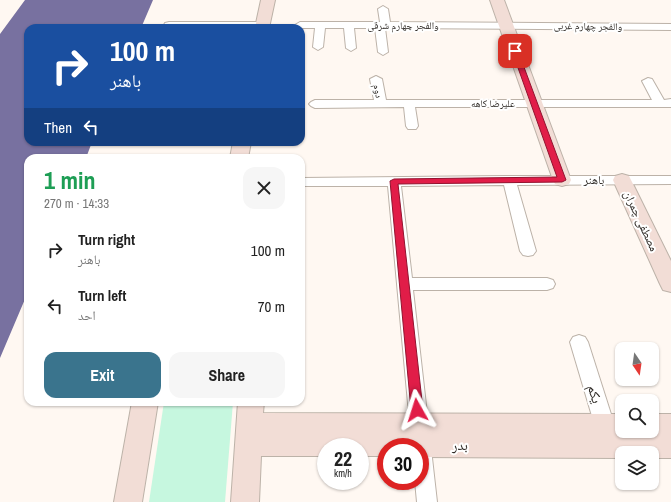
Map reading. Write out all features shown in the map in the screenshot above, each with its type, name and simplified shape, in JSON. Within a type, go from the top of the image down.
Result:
[{"type":"street","points":[[263,24],[268,0]]},
{"type":"street","points":[[497,0],[562,180]]},
{"type":"street","points":[[383,9],[383,52]]},
{"type":"street","name":"والفجر چهارم شرقی","points":[[305,25],[505,25]]},
{"type":"street","points":[[318,47],[320,25]]},
{"type":"street","points":[[349,25],[351,48]]},
{"type":"street","name":"والفجر چهارم غربی","points":[[505,25],[671,27]]},
{"type":"street","name":"دوم","points":[[376,79],[381,104]]},
{"type":"street","points":[[648,81],[666,103]]},
{"type":"street","name":"علیرضا کاهه","points":[[315,104],[666,103]]},
{"type":"street","points":[[409,104],[412,126]]},
{"type":"street","points":[[509,180],[528,251]]},
{"type":"street","name":"مصطفی چمران","points":[[622,180],[670,281]]},
{"type":"street","name":"باهنر","points":[[305,182],[671,180]]},
{"type":"street","points":[[394,181],[427,502]]},
{"type":"street","points":[[404,284],[547,284]]},
{"type":"street","name":"یکم","points":[[579,342],[612,432]]},
{"type":"street","points":[[128,502],[144,406]]},
{"type":"street","points":[[244,502],[249,423]]},
{"type":"street","name":"بدر","points":[[249,423],[420,435],[612,432],[671,445]]},
{"type":"street","points":[[659,426],[671,426]]},
{"type":"green space","points":[[163,406],[233,406],[225,502],[149,502]]},
{"type":"building","points":[[25,0],[153,0],[143,24],[24,24],[24,146],[90,146],[88,154],[24,154],[24,301],[0,358],[0,34]]},
{"type":"route","points":[[417,410],[394,181],[562,180],[515,51]]}]
